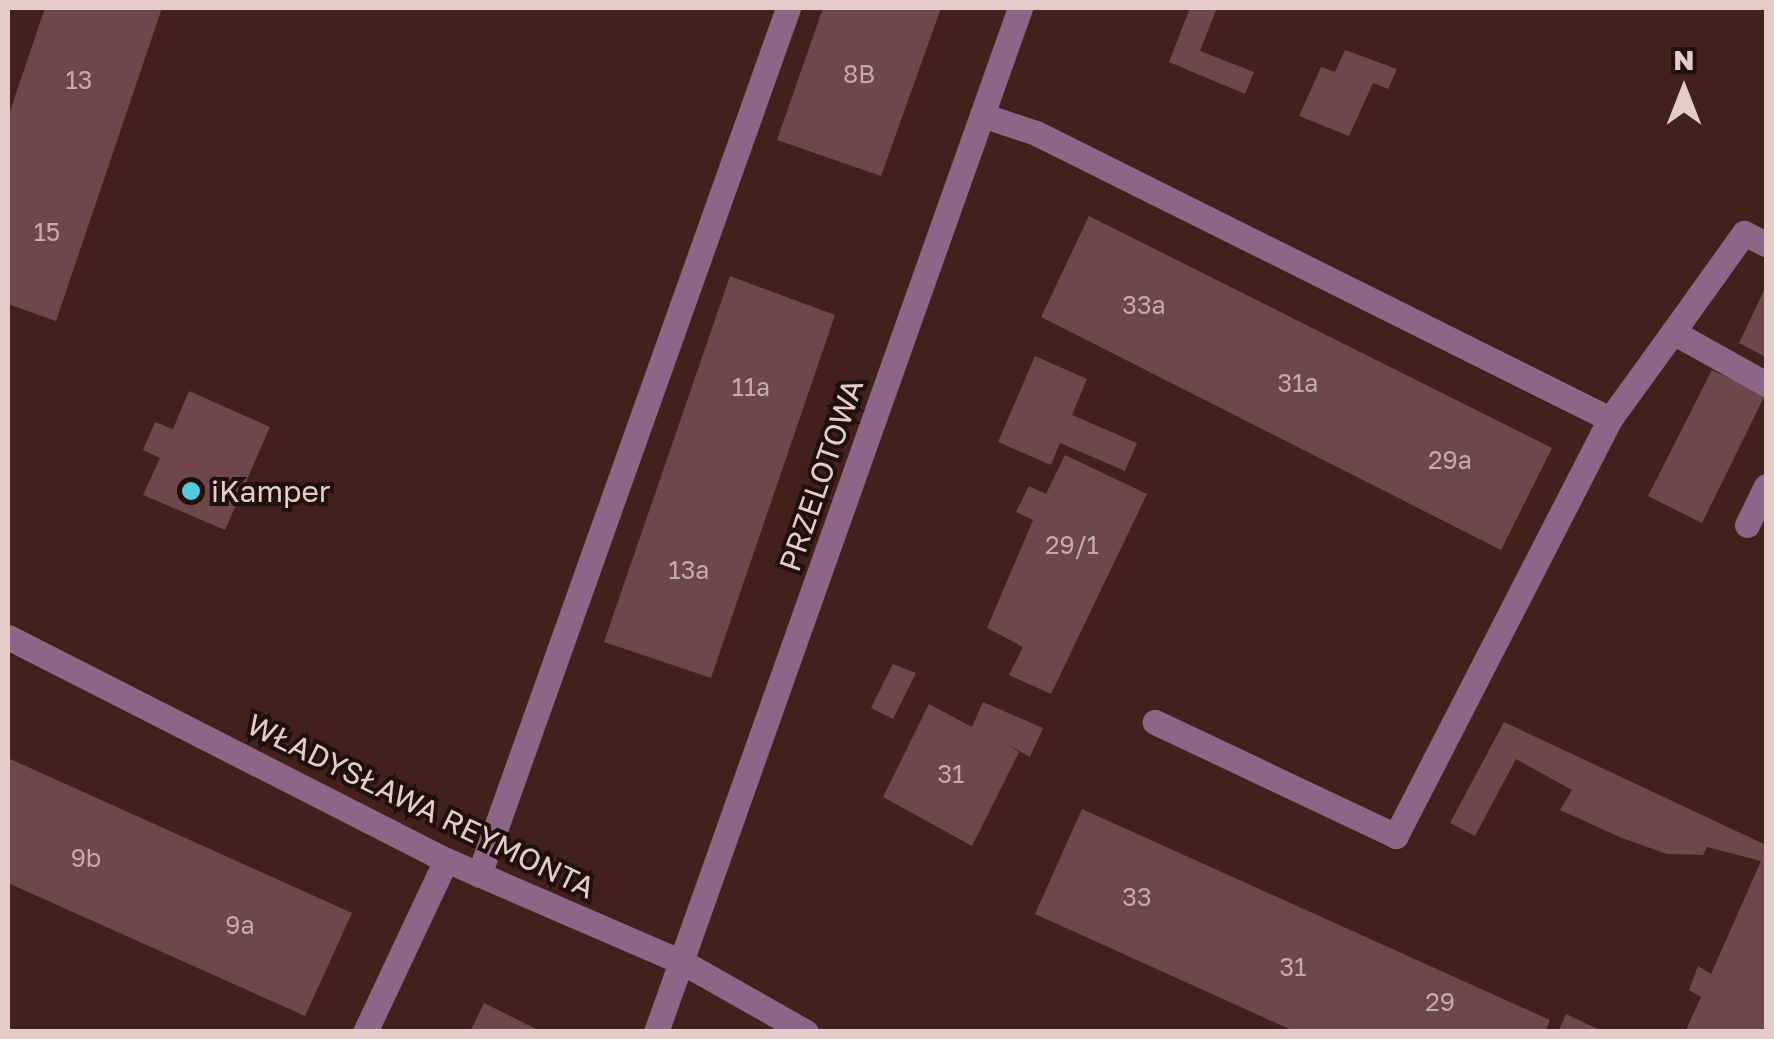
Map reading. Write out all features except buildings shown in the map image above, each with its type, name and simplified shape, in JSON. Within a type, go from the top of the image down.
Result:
[{"type":"street","points":[[479,875],[788,8]]},
{"type":"street","name":"PRZELOTOWA","points":[[656,1032],[684,963],[1020,8]]},
{"type":"street","points":[[982,115],[1036,133],[1610,419]]},
{"type":"street","points":[[1155,722],[1396,836],[1610,419],[1744,233],[1766,244]]},
{"type":"street","points":[[1673,332],[1766,384]]},
{"type":"street","points":[[1747,526],[1766,486]]},
{"type":"street","name":"WŁADYSŁAWA REYMONTA","points":[[8,637],[446,860],[684,963],[806,1032]]},
{"type":"street","points":[[365,1032],[446,860]]},
{"type":"place","name":"iKamper","points":[[191,491]]}]
